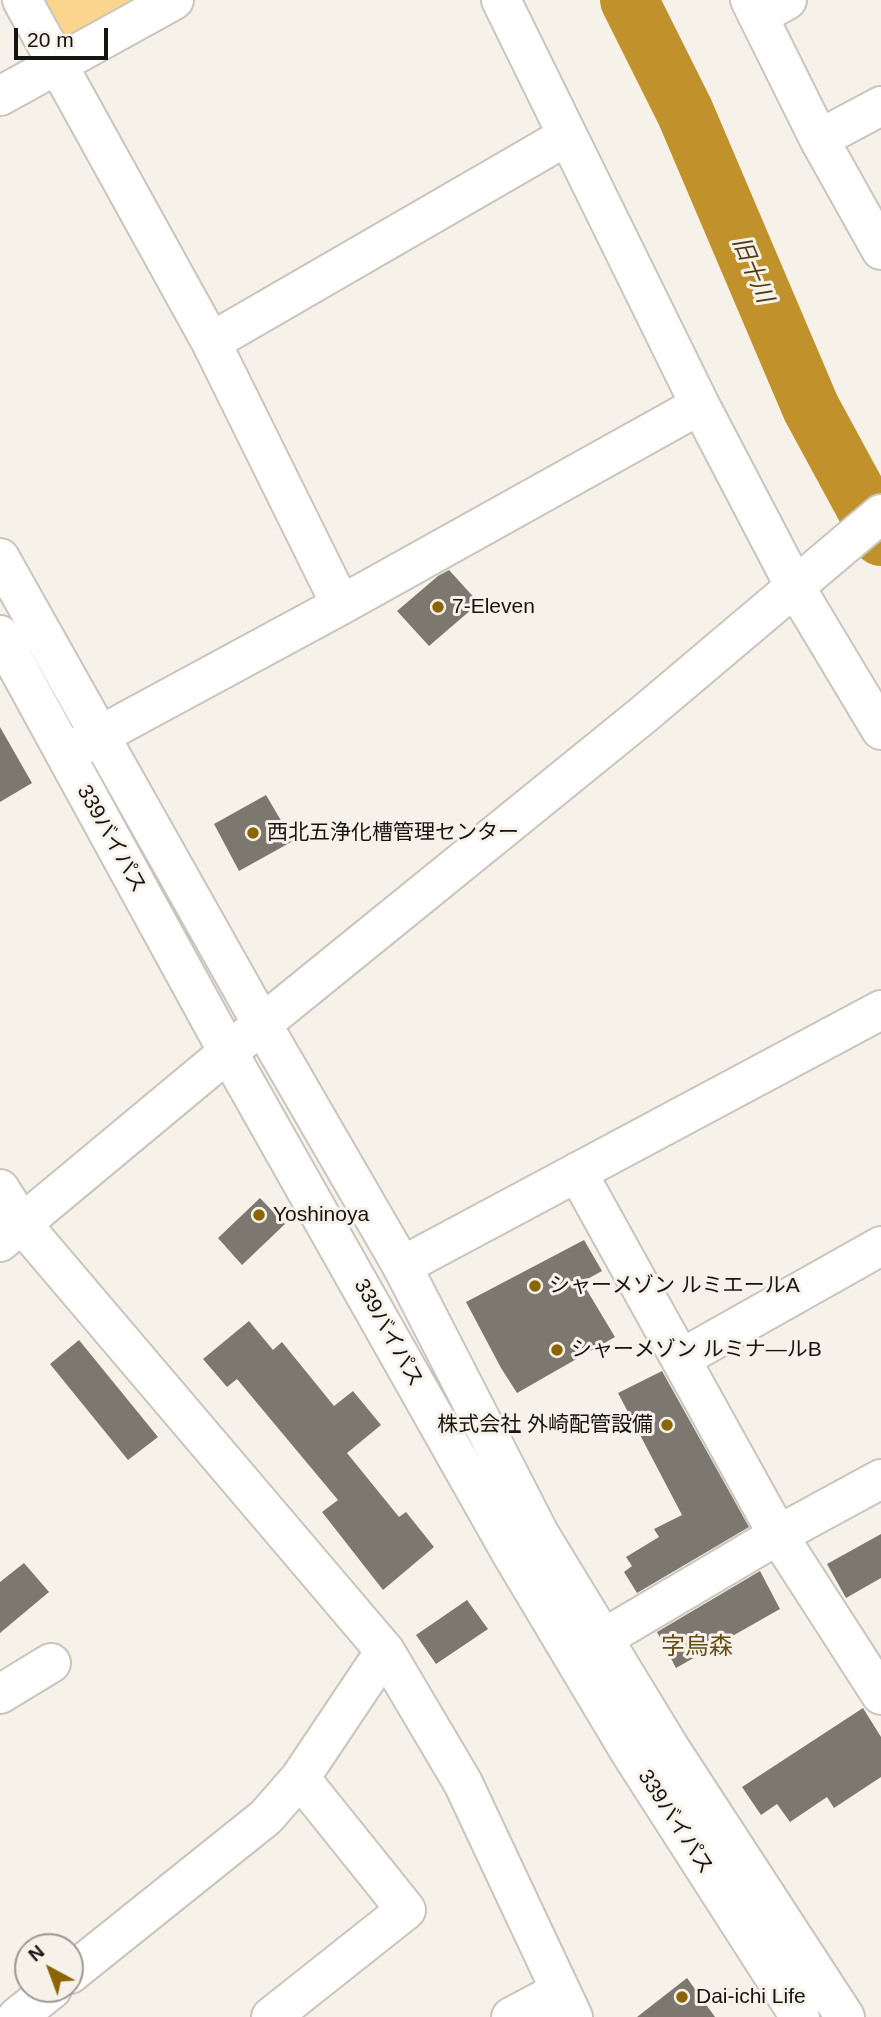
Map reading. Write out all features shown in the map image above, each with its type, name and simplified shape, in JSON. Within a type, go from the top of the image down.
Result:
[{"type":"street","points":[[22,0],[211,342],[341,605]]},
{"type":"street","points":[[0,96],[174,0]]},
{"type":"street","points":[[501,0],[700,405],[794,585],[881,730]]},
{"type":"street","points":[[765,5],[819,139],[881,250]]},
{"type":"street","points":[[819,139],[881,106]]},
{"type":"street","points":[[211,342],[568,136]]},
{"type":"street","points":[[65,755],[700,405]]},
{"type":"street","points":[[11,1233],[262,1024],[643,715],[881,514]]},
{"type":"street","points":[[0,558],[262,1024],[402,1266],[540,1535],[668,1745],[845,2017]]},
{"type":"street","name":"339バイパス","points":[[0,635],[228,1052],[512,1553],[630,1752],[800,2017]]},
{"type":"street","points":[[402,1266],[881,1010]]},
{"type":"street","points":[[577,1172],[778,1535],[881,1695]]},
{"type":"street","points":[[0,1189],[11,1233],[385,1651],[463,1783],[566,2004],[511,2017]]},
{"type":"street","points":[[682,1358],[881,1246]]},
{"type":"street","points":[[604,1637],[778,1535],[881,1479]]},
{"type":"street","points":[[84,1963],[266,1817],[300,1778],[385,1651]]},
{"type":"street","points":[[0,1694],[51,1663]]},
{"type":"street","points":[[271,2017],[407,1910],[300,1778]]},
{"type":"street","points":[[17,2017],[34,2003]]},
{"type":"shaded area","points":[[41,0],[140,0],[64,42]]},
{"type":"building","name":"7-Eleven","points":[[449,570],[479,603],[429,646],[397,611]]},
{"type":"building","points":[[0,727],[32,783],[0,802]]},
{"type":"building","name":"西北五浄化槽管理センター","points":[[266,795],[293,841],[239,871],[214,824]]},
{"type":"building","name":"Yoshinoya","points":[[260,1198],[285,1224],[242,1265],[218,1238]]},
{"type":"building","points":[[584,1240],[602,1271],[582,1282],[615,1337],[517,1393],[466,1302]]},
{"type":"building","points":[[249,1321],[273,1350],[282,1342],[334,1406],[353,1391],[381,1425],[347,1453],[399,1517],[406,1512],[434,1547],[383,1590],[322,1512],[338,1500],[237,1379],[227,1387],[203,1359]]},
{"type":"building","points":[[79,1340],[158,1437],[128,1460],[50,1364]]},
{"type":"building","points":[[662,1371],[749,1527],[637,1593],[624,1572],[632,1566],[626,1557],[659,1537],[654,1529],[682,1515],[618,1393]]},
{"type":"building","points":[[881,1534],[881,1578],[846,1598],[827,1564]]},
{"type":"building","points":[[24,1563],[49,1592],[0,1633],[0,1582]]},
{"type":"building","points":[[760,1571],[780,1609],[676,1668],[657,1632]]},
{"type":"building","points":[[467,1600],[488,1629],[436,1664],[416,1635]]},
{"type":"building","points":[[863,1708],[881,1737],[881,1777],[834,1808],[827,1797],[790,1822],[777,1804],[761,1815],[742,1787]]},
{"type":"building","name":"Dai-ichi Life","points":[[687,1978],[715,2017],[637,2017]]},
{"type":"waterway","name":"旧十川","points":[[629,0],[685,112],[811,408],[881,537]]},
{"type":"place","name":"7-Eleven","points":[[438,607]]},
{"type":"place","name":"西北五浄化槽管理センター","points":[[253,833]]},
{"type":"place","name":"Yoshinoya","points":[[259,1215]]},
{"type":"place","name":"シャーメゾン ルミエールA","points":[[535,1286]]},
{"type":"place","name":"シャーメゾン ルミナ―ルB","points":[[557,1350]]},
{"type":"place","name":"株式会社 外崎配管設備","points":[[667,1425]]},
{"type":"place","name":"Dai-ichi Life","points":[[682,1997]]},
{"type":"district","name":"字烏森","points":[[697,1647]]}]
